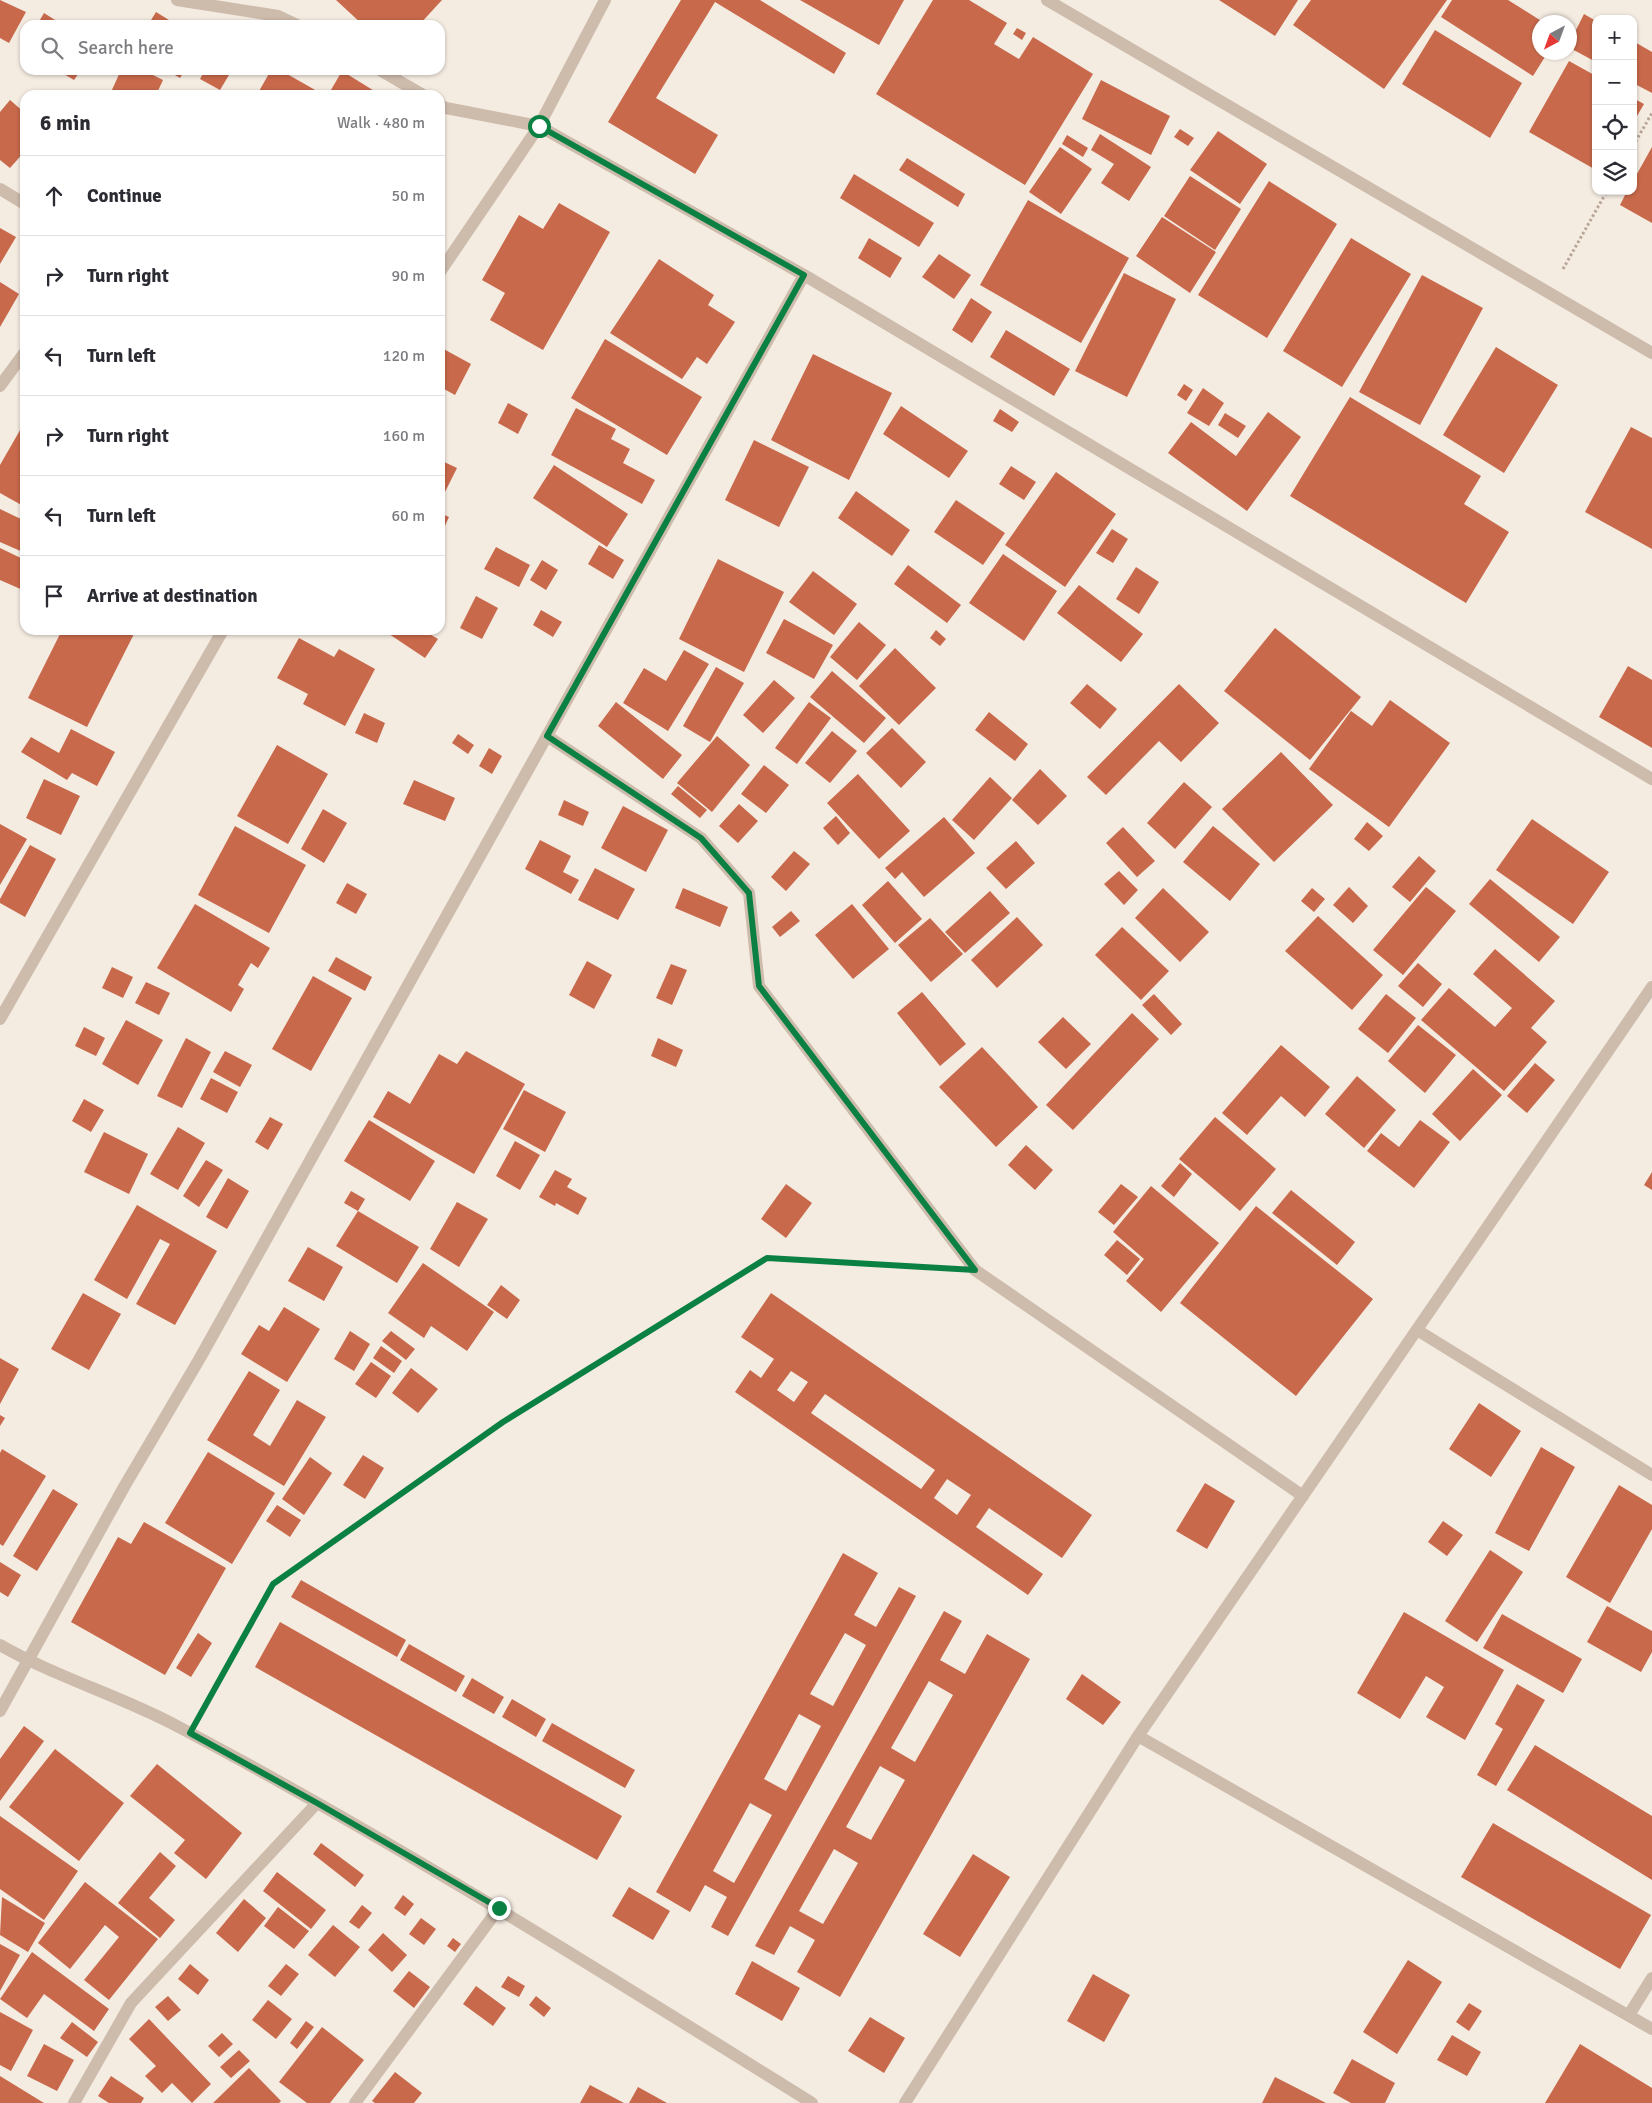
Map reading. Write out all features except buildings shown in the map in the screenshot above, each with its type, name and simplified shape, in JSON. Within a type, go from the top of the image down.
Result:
[{"type":"street","points":[[177,0],[278,16],[286,20]]},
{"type":"street","points":[[445,265],[539,126],[605,0]]},
{"type":"street","points":[[1047,0],[1652,354]]},
{"type":"street","points":[[389,75],[414,90]]},
{"type":"street","points":[[445,108],[539,126],[804,275],[1652,779]]},
{"type":"street","points":[[0,189],[20,201]]},
{"type":"street","points":[[0,1711],[124,1487],[205,1350],[804,275]]},
{"type":"street","points":[[0,386],[20,359]]},
{"type":"street","points":[[0,1019],[220,635]]},
{"type":"street","points":[[547,736],[701,838],[749,893],[759,986],[975,1270],[1303,1496]]},
{"type":"street","points":[[905,2103],[1138,1736],[1652,987]]},
{"type":"street","points":[[1417,1330],[1652,1475]]},
{"type":"street","points":[[0,1645],[28,1661],[172,1723],[317,1803],[499,1908],[812,2103]]},
{"type":"street","points":[[1138,1736],[1652,2029]]},
{"type":"street","points":[[74,2103],[131,2003],[317,1803]]},
{"type":"street","points":[[355,2103],[499,1908]]},
{"type":"street","points":[[1629,2015],[1652,1978]]},
{"type":"path","points":[[1637,139],[1652,112]]},
{"type":"path","points":[[1550,294],[1606,195]]},
{"type":"path","points":[[190,1733],[273,1584],[503,1422],[767,1258],[975,1270]]},
{"type":"route","points":[[499,1908],[317,1803],[190,1733],[273,1584],[503,1422],[767,1258],[975,1270],[759,986],[749,893],[701,838],[547,736],[804,275],[539,126]]}]
